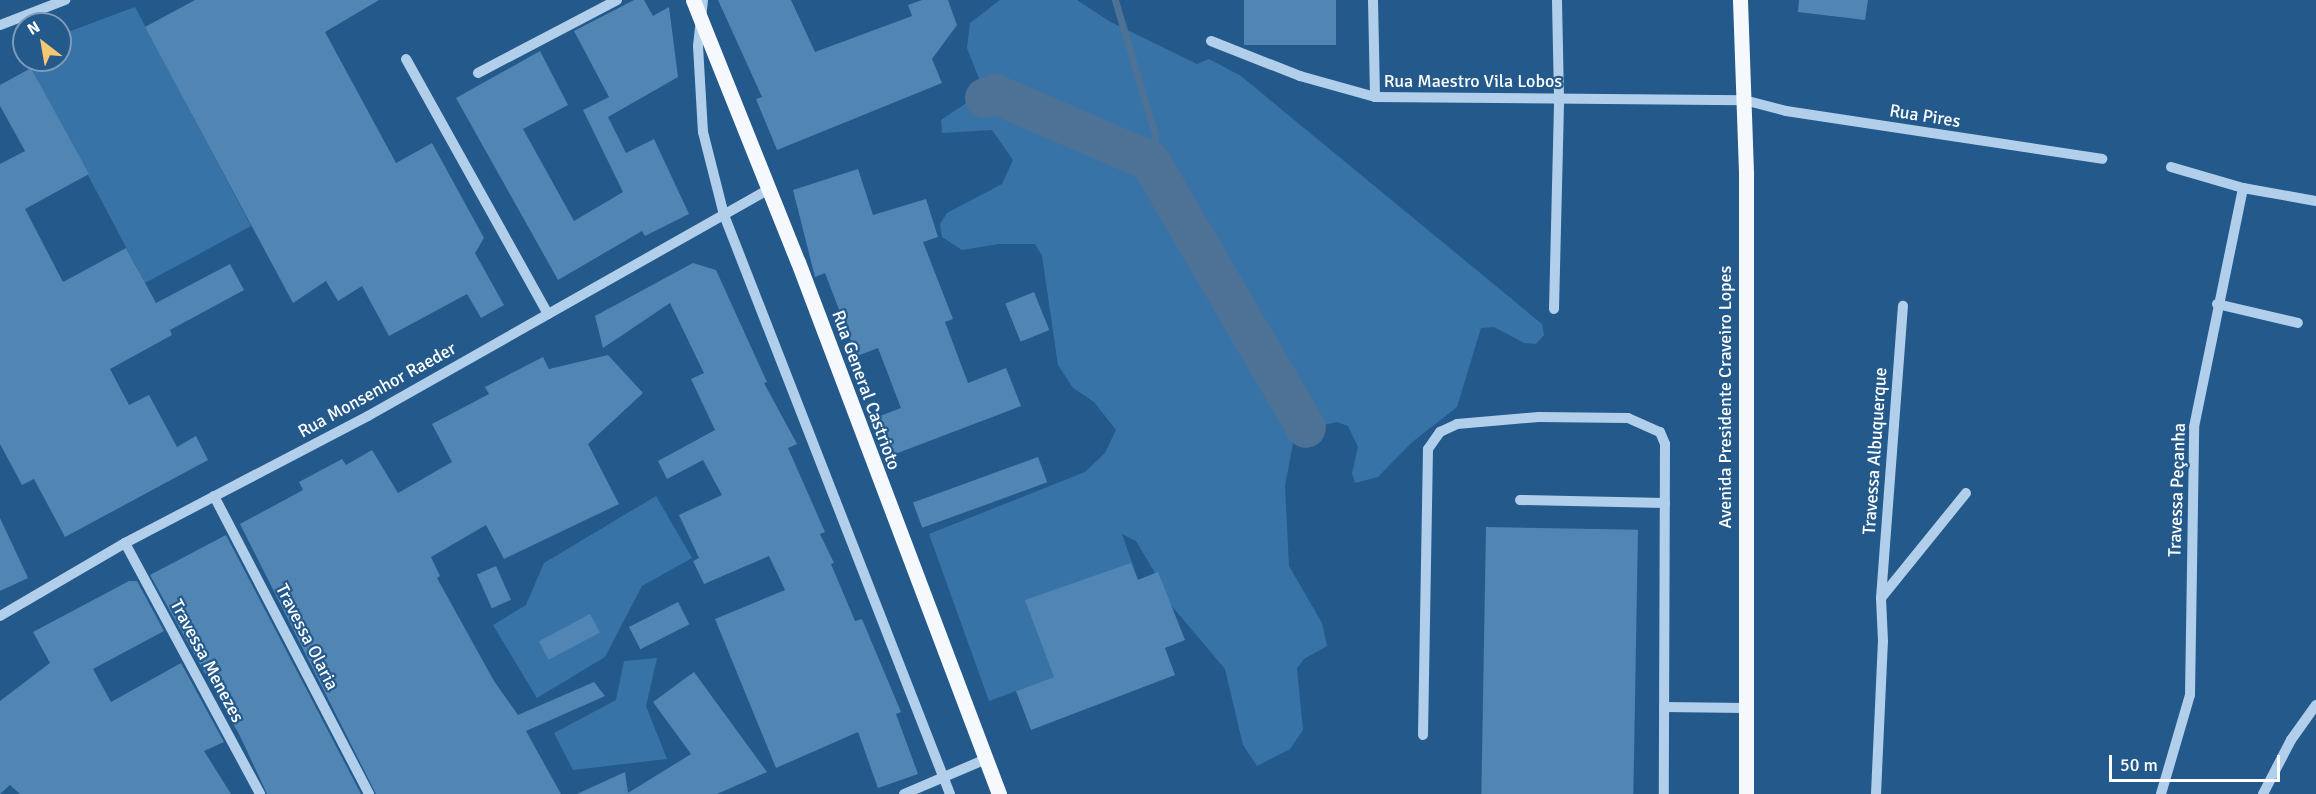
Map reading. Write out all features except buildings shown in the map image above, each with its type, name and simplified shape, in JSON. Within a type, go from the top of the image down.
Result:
[{"type":"main road","name":"Rua General Castrioto","points":[[693,0],[999,794]]},
{"type":"main road","name":"Avenida Presidente Craveiro Lopes","points":[[1740,0],[1744,100],[1746,794]]},
{"type":"street","points":[[0,25],[65,0]]},
{"type":"street","points":[[478,73],[617,0]]},
{"type":"street","points":[[703,0],[698,46],[703,132],[724,215],[950,794]]},
{"type":"street","points":[[1372,0],[1375,97]]},
{"type":"street","points":[[1554,309],[1559,97],[1557,0]]},
{"type":"street","name":"Rua Maestro Vila Lobos","points":[[1211,41],[1300,76],[1375,97],[1744,100]]},
{"type":"street","points":[[406,59],[548,314]]},
{"type":"street","name":"Rua Pires","points":[[1744,100],[1786,111],[2102,159]]},
{"type":"street","points":[[2171,168],[2243,188],[2316,201]]},
{"type":"street","name":"Travessa Peçanha","points":[[2161,794],[2190,695],[2193,428],[2243,188]]},
{"type":"street","name":"Rua Monsenhor Raeder","points":[[0,616],[125,543],[368,416],[768,190]]},
{"type":"street","points":[[2217,304],[2298,323]]},
{"type":"street","name":"Travessa Albuquerque","points":[[1876,794],[1883,641],[1881,598],[1903,306]]},
{"type":"street","points":[[1423,735],[1428,448],[1440,432],[1457,424],[1539,417],[1628,418],[1647,423],[1660,432],[1665,444],[1664,794]]},
{"type":"street","points":[[1881,598],[1966,493]]},
{"type":"street","name":"Travessa Olaria","points":[[214,496],[369,794]]},
{"type":"street","points":[[1520,500],[1665,503]]},
{"type":"street","name":"Travessa Menezes","points":[[125,543],[261,794]]},
{"type":"street","points":[[2263,794],[2291,740],[2316,705]]},
{"type":"street","points":[[1665,707],[1746,708]]},
{"type":"street","points":[[904,794],[986,759]]},
{"type":"shaded area","points":[[1000,0],[1077,0],[1109,21],[1197,64],[1209,59],[1241,76],[1542,324],[1544,335],[1536,344],[1524,343],[1494,327],[1481,328],[1457,407],[1411,443],[1378,477],[1355,483],[1352,473],[1358,447],[1348,426],[1337,422],[1324,425],[1293,443],[1285,486],[1289,566],[1322,623],[1327,646],[1304,659],[1297,668],[1303,730],[1290,749],[1257,766],[1243,745],[1225,669],[1171,605],[1054,677],[989,701],[929,534],[1085,472],[1105,453],[1116,430],[1094,402],[1073,388],[1058,365],[1042,256],[1035,244],[998,244],[962,250],[942,237],[940,224],[947,213],[1002,184],[1013,160],[992,130],[942,133],[941,120],[980,94],[980,81],[967,48],[970,23]],"holes":[[[1122,534],[1136,541],[1155,573],[1138,580]]]},
{"type":"shaded area","points":[[135,7],[251,226],[145,283],[33,72],[72,72],[72,31]]},
{"type":"shaded area","points":[[656,496],[692,558],[642,586],[605,657],[537,698],[493,625],[526,605],[544,563]]},
{"type":"shaded area","points":[[657,658],[646,706],[667,759],[573,770],[554,733],[616,700],[624,661]]},
{"type":"waterway","points":[[1115,0],[1155,135],[1150,161]]},
{"type":"waterway","points":[[985,98],[995,94],[1150,161],[1306,428]]}]
